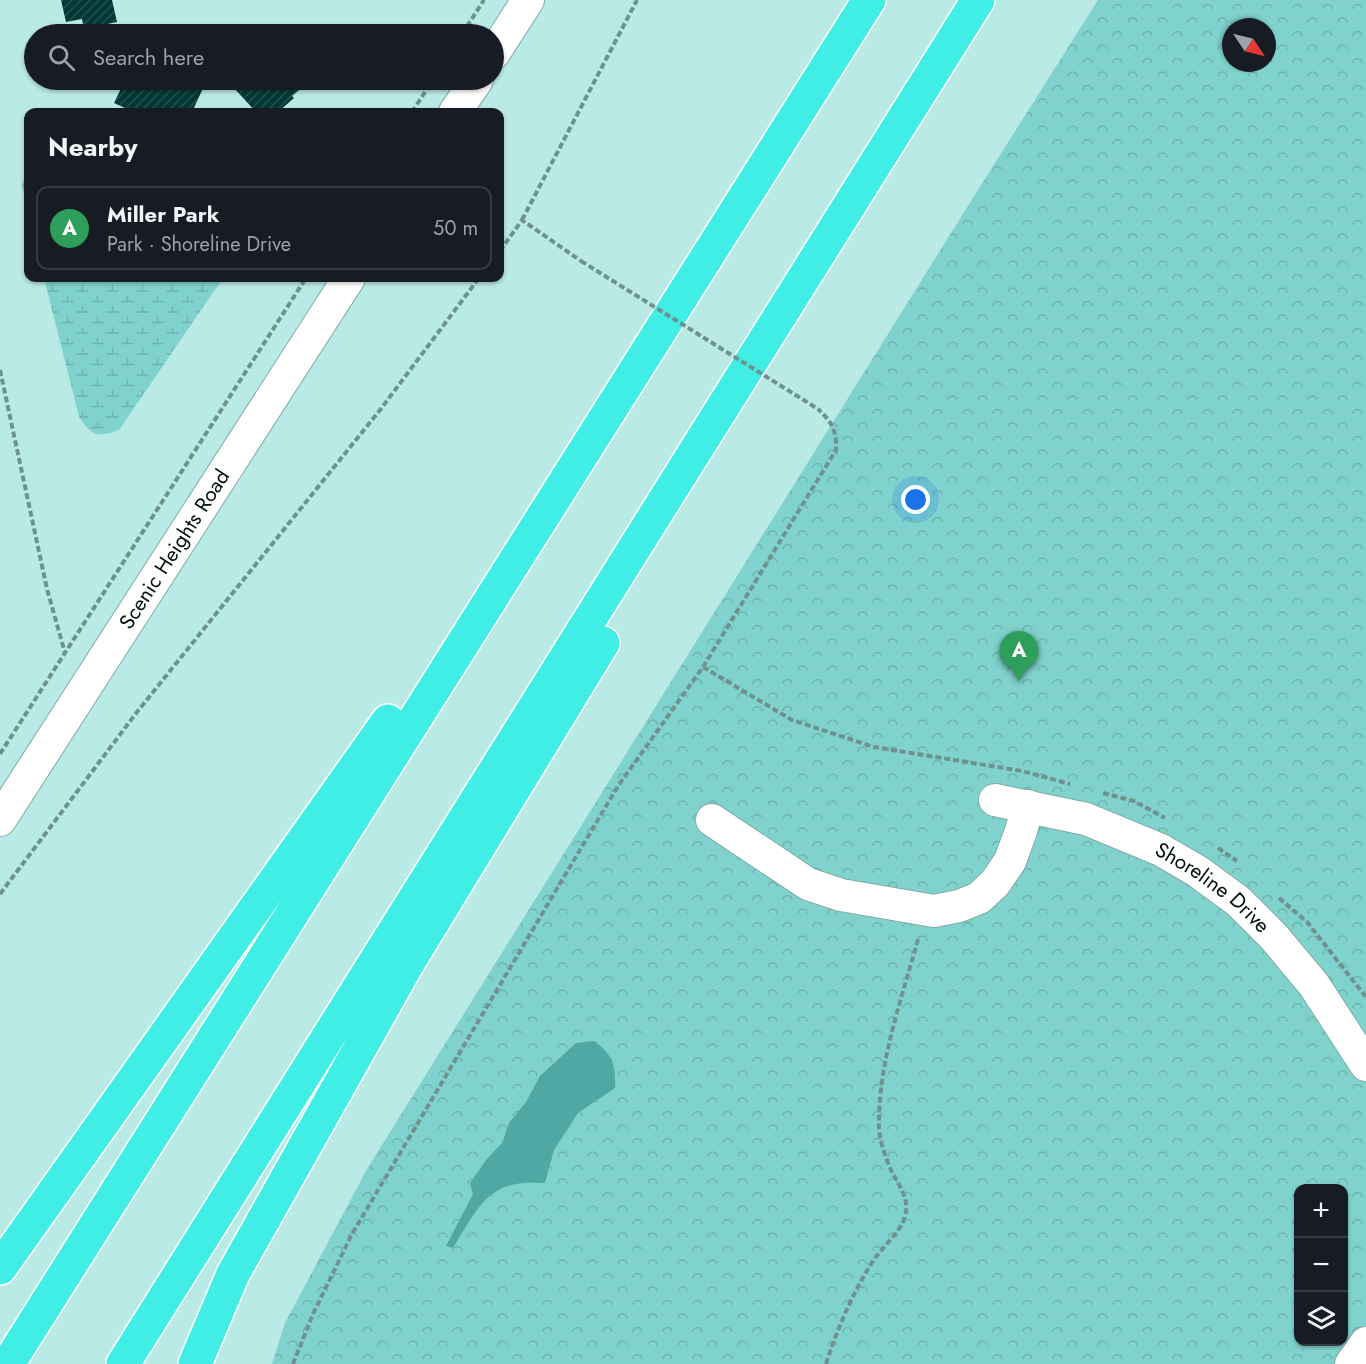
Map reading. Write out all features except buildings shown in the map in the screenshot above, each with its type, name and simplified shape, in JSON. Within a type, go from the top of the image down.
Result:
[{"type":"highway","points":[[8,1364],[869,0]]},
{"type":"highway","points":[[123,1364],[978,0]]},
{"type":"highway","points":[[0,1268],[613,404]]},
{"type":"highway","points":[[195,1364],[233,1274],[408,963],[622,610],[699,447]]},
{"type":"street","points":[[504,37],[528,0]]},
{"type":"street","points":[[458,108],[470,90]]},
{"type":"street","name":"Scenic Heights Road","points":[[0,820],[346,282]]},
{"type":"street","name":"Shoreline Drive","points":[[995,800],[1086,819],[1161,850],[1206,877],[1238,901],[1275,937],[1361,1047]]},
{"type":"street","points":[[712,820],[808,884],[841,895],[934,911],[959,906],[979,898],[995,883],[1010,861],[1022,831],[1028,806]]},
{"type":"street","points":[[1351,1364],[1366,1343]]},
{"type":"path","points":[[468,24],[484,0]]},
{"type":"path","points":[[504,245],[522,220],[637,0]]},
{"type":"path","points":[[415,108],[426,90]]},
{"type":"path","points":[[293,1364],[313,1314],[352,1234],[618,786],[703,667],[836,450],[837,436],[831,422],[818,409],[581,261],[522,220]]},
{"type":"path","points":[[0,754],[303,282]]},
{"type":"path","points":[[0,894],[137,712],[380,410],[476,282]]},
{"type":"path","points":[[0,370],[47,589],[66,653]]},
{"type":"path","points":[[826,1364],[852,1297],[875,1258],[895,1234],[905,1216],[906,1196],[891,1168],[879,1130],[881,1079],[920,935]]},
{"type":"green space","points":[[1098,0],[1366,0],[1366,1364],[272,1364],[285,1323],[367,1169]]},
{"type":"green space","points":[[45,282],[220,282],[119,430],[96,434],[79,417]]},
{"type":"shaded area","points":[[594,1041],[612,1061],[615,1088],[578,1113],[554,1150],[545,1183],[511,1185],[498,1190],[470,1219],[453,1248],[446,1246],[473,1194],[470,1183],[486,1160],[502,1143],[509,1123],[526,1102],[540,1076],[576,1043]]},
{"type":"place","name":"Miller Park","points":[[1019,681]]}]
